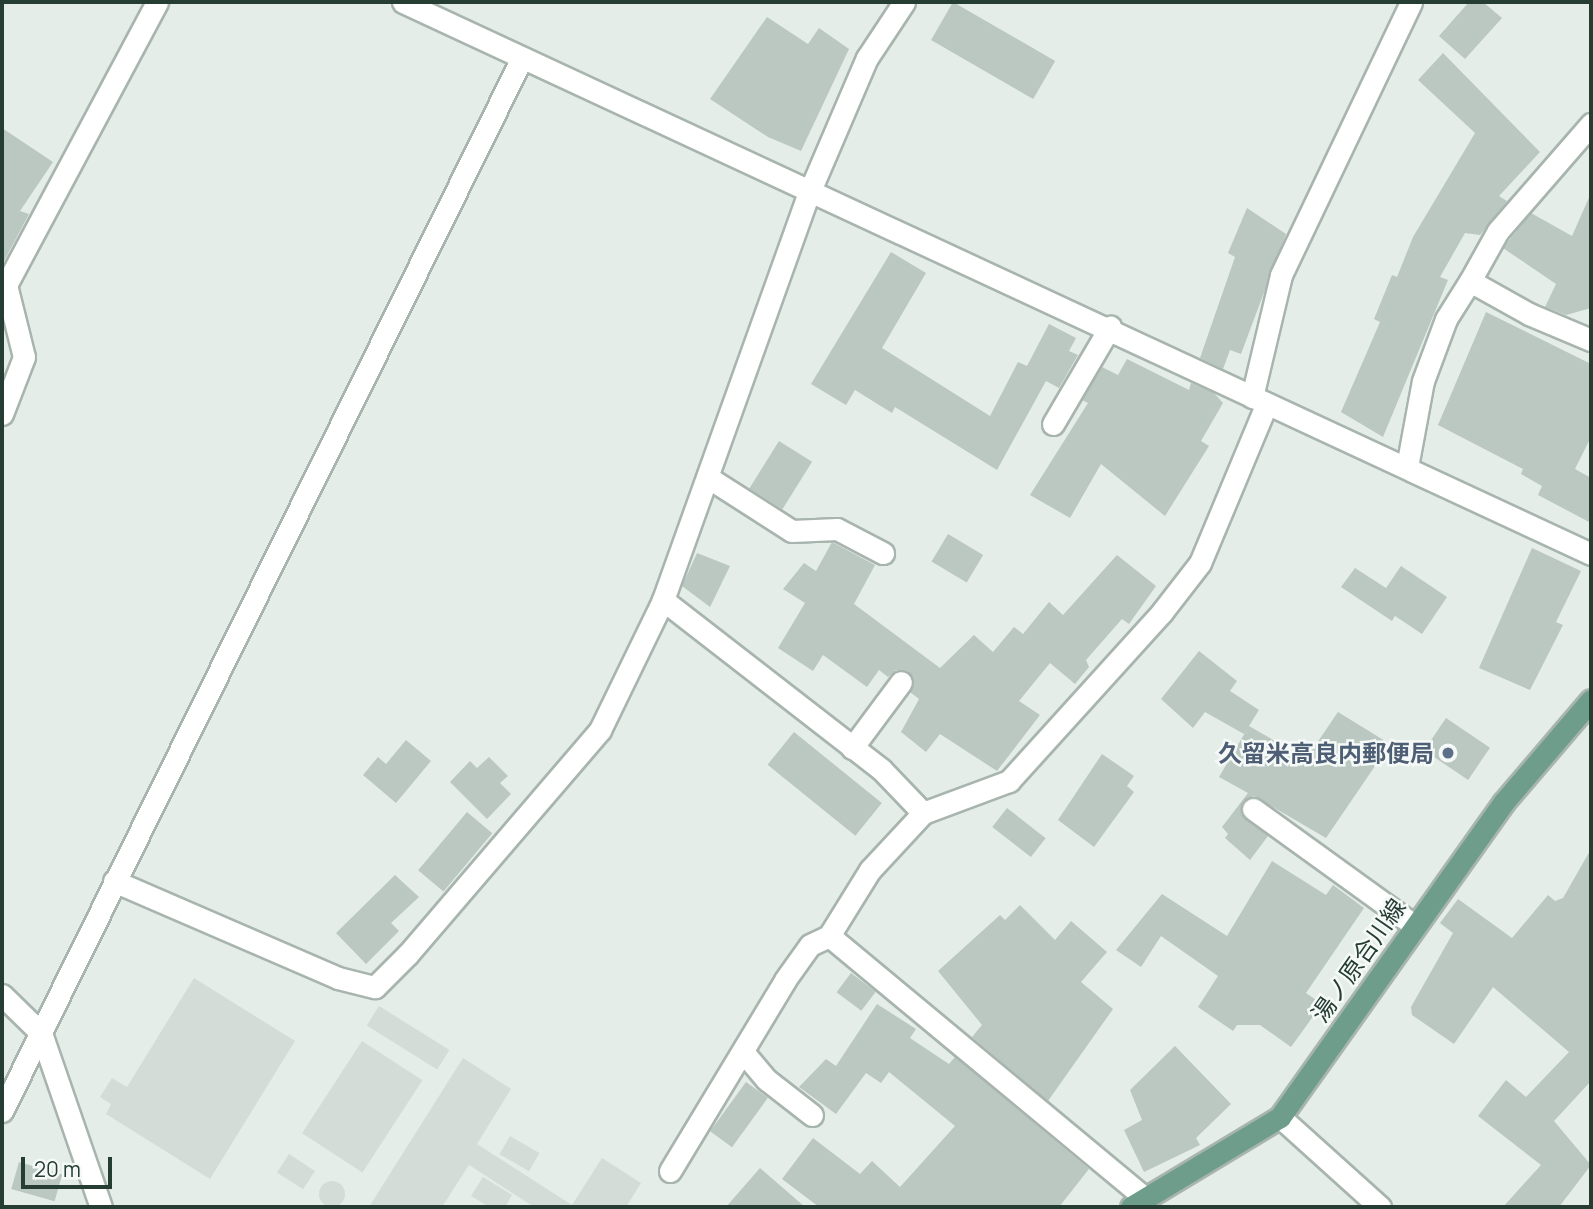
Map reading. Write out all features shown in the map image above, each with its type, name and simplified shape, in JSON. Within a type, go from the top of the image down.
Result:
[{"type":"main road","name":"湯ノ原合川線","points":[[1138,1202],[1280,1117],[1503,803],[1591,699]]},
{"type":"street","points":[[2,414],[24,357],[6,285],[157,2]]},
{"type":"street","points":[[403,2],[809,193],[1110,327],[1258,404],[1407,467],[1591,554]]},
{"type":"street","points":[[114,881],[338,978],[375,986],[600,730],[663,600],[709,478],[809,193],[867,58],[904,2]]},
{"type":"street","points":[[670,1171],[810,945],[829,936],[870,870],[923,813],[1009,781],[1161,612],[1200,563],[1258,404],[1281,275],[1407,3]]},
{"type":"street","points":[[2,1111],[522,58]]},
{"type":"street","points":[[1407,467],[1423,381],[1446,319],[1497,230],[1591,124]]},
{"type":"street","points":[[1470,281],[1541,320],[1591,340]]},
{"type":"street","points":[[1053,424],[1110,327]]},
{"type":"street","points":[[709,478],[792,531],[837,529],[884,553]]},
{"type":"street","points":[[663,600],[852,748],[923,813]]},
{"type":"street","points":[[852,748],[901,682]]},
{"type":"street","points":[[1253,809],[1414,925]]},
{"type":"street","points":[[829,936],[1138,1202]]},
{"type":"street","points":[[2,995],[41,1033],[101,1207]]},
{"type":"street","points":[[744,1053],[767,1080],[812,1115]]},
{"type":"street","points":[[1280,1117],[1380,1207]]},
{"type":"shaded area","points":[[194,978],[295,1041],[210,1179],[106,1114],[111,1104],[100,1097],[112,1078],[127,1087]]},
{"type":"shaded area","points":[[379,1006],[449,1050],[437,1069],[367,1026]]},
{"type":"shaded area","points":[[362,1041],[422,1080],[362,1172],[302,1133]]},
{"type":"shaded area","points":[[463,1058],[511,1089],[477,1144],[572,1205],[602,1158],[641,1183],[626,1207],[534,1207],[469,1165],[442,1207],[369,1207]]},
{"type":"shaded area","points":[[510,1136],[539,1153],[529,1171],[500,1154]]},
{"type":"shaded area","points":[[289,1154],[315,1171],[303,1189],[277,1172]]},
{"type":"shaded area","points":[[483,1177],[512,1195],[505,1207],[489,1207],[471,1196]]},
{"type":"shaded area","points":[[332,1181],[341,1185],[345,1194],[341,1203],[332,1207],[323,1203],[319,1194],[323,1185]]},
{"type":"building","points":[[953,2],[1055,61],[1033,99],[931,40]]},
{"type":"building","points":[[1469,2],[1483,2],[1502,18],[1465,59],[1439,36]]},
{"type":"building","points":[[767,17],[808,44],[819,28],[849,49],[801,151],[768,137],[710,99]]},
{"type":"building","points":[[1443,53],[1540,152],[1499,196],[1507,201],[1480,235],[1465,233],[1440,277],[1448,280],[1383,437],[1341,412],[1380,322],[1374,319],[1392,275],[1397,277],[1413,237],[1475,133],[1418,80]]},
{"type":"building","points":[[2,128],[53,162],[20,211],[29,214],[2,265]]},
{"type":"building","points":[[1591,193],[1591,308],[1566,315],[1545,307],[1556,284],[1503,248],[1531,213],[1572,236]]},
{"type":"building","points":[[1247,208],[1286,234],[1241,354],[1230,350],[1223,369],[1200,358],[1235,257],[1228,253]]},
{"type":"building","points":[[891,252],[926,273],[882,348],[990,416],[1018,362],[1027,366],[1049,324],[1076,338],[1069,351],[1078,355],[1059,388],[1046,381],[997,470],[895,407],[892,413],[855,390],[846,405],[811,384]]},
{"type":"building","points":[[1486,312],[1591,364],[1591,437],[1575,469],[1591,478],[1591,523],[1538,495],[1542,486],[1521,474],[1523,469],[1438,425]]},
{"type":"building","points":[[1127,359],[1189,390],[1191,383],[1214,393],[1223,403],[1201,441],[1209,446],[1165,516],[1101,464],[1070,518],[1030,495],[1088,403],[1082,400],[1102,367],[1118,375]]},
{"type":"building","points":[[779,441],[812,462],[782,509],[749,488]]},
{"type":"building","points":[[948,534],[983,555],[967,583],[932,561]]},
{"type":"building","points":[[832,542],[875,565],[854,604],[940,668],[974,635],[993,652],[1014,627],[1023,634],[1049,602],[1063,615],[1117,555],[1156,586],[1129,624],[1122,619],[1086,660],[1089,667],[1075,684],[1050,663],[1019,701],[1040,715],[997,771],[940,734],[926,752],[901,732],[919,699],[910,692],[914,683],[908,671],[896,670],[888,677],[879,670],[867,687],[823,655],[813,671],[778,648],[805,603],[783,589],[804,563],[816,571]]},
{"type":"building","points":[[1532,548],[1581,571],[1556,622],[1563,625],[1530,690],[1479,668]]},
{"type":"building","points":[[697,553],[730,566],[710,607],[682,586]]},
{"type":"building","points":[[1401,566],[1447,597],[1422,634],[1395,616],[1392,621],[1341,587],[1355,568],[1386,588]]},
{"type":"building","points":[[1199,651],[1237,681],[1230,691],[1259,710],[1244,734],[1205,712],[1193,728],[1161,699]]},
{"type":"building","points":[[1338,712],[1390,744],[1326,838],[1254,796],[1243,801],[1241,814],[1268,836],[1250,860],[1225,838],[1228,834],[1222,827],[1248,793],[1219,777],[1249,726],[1306,759]]},
{"type":"building","points":[[1446,718],[1490,748],[1468,780],[1424,750]]},
{"type":"building","points":[[794,732],[882,803],[855,836],[768,765]]},
{"type":"building","points":[[406,740],[431,761],[396,803],[363,775],[378,757],[386,764]]},
{"type":"building","points":[[1102,754],[1134,776],[1127,786],[1134,792],[1094,847],[1058,820]]},
{"type":"building","points":[[489,757],[508,776],[500,783],[511,794],[487,819],[450,782],[470,761],[477,768]]},
{"type":"building","points":[[1007,808],[1046,838],[1031,857],[992,827]]},
{"type":"building","points":[[467,812],[492,833],[443,891],[418,870]]},
{"type":"building","points":[[1591,849],[1591,1081],[1554,1121],[1591,1165],[1559,1207],[1503,1207],[1541,1165],[1478,1116],[1506,1080],[1526,1097],[1569,1052],[1493,987],[1454,1044],[1412,1015],[1411,1007],[1453,933],[1440,923],[1458,899],[1512,938],[1548,895],[1555,901],[1563,898]]},
{"type":"building","points":[[1272,861],[1326,895],[1333,885],[1364,908],[1306,993],[1322,1004],[1291,1047],[1260,1025],[1237,1025],[1233,1031],[1198,1007],[1218,976],[1161,936],[1141,967],[1116,950],[1162,894],[1227,936]]},
{"type":"building","points":[[395,875],[419,897],[391,923],[399,931],[366,964],[336,933]]},
{"type":"building","points":[[1020,905],[1055,940],[1071,921],[1107,952],[1081,982],[1113,1009],[1048,1101],[972,1037],[982,1025],[938,971],[1000,915],[1005,920]]},
{"type":"building","points":[[851,973],[876,992],[861,1011],[837,992]]},
{"type":"building","points":[[877,1004],[916,1029],[910,1038],[949,1064],[955,1057],[1089,1169],[1059,1207],[819,1207],[782,1179],[813,1138],[860,1174],[872,1161],[900,1187],[955,1126],[889,1072],[881,1083],[866,1073],[836,1114],[799,1087],[826,1059],[836,1066]]},
{"type":"building","points":[[1175,1046],[1231,1104],[1196,1138],[1200,1145],[1144,1172],[1124,1130],[1142,1120],[1130,1090]]},
{"type":"building","points":[[746,1082],[768,1098],[732,1147],[710,1131]]},
{"type":"building","points":[[19,1162],[62,1174],[55,1201],[11,1189]]},
{"type":"building","points":[[760,1168],[805,1207],[726,1207]]},
{"type":"place","name":"久留米高良内郵便局","points":[[1448,753]]}]
